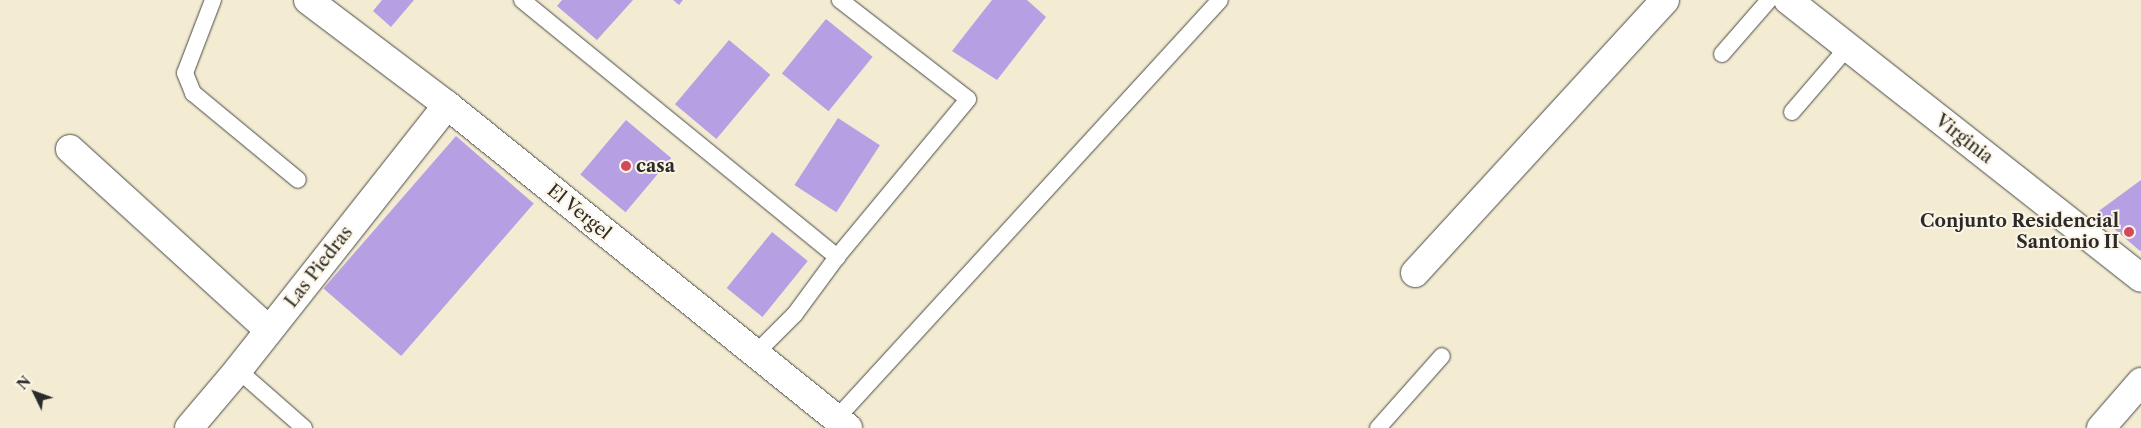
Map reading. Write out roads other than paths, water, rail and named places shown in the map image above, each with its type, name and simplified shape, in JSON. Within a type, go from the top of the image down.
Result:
[{"type":"street","name":"El Vergel","points":[[308,0],[447,105],[754,355],[842,423]]},
{"type":"street","points":[[1415,273],[1665,0]]},
{"type":"street","name":"Virginia","points":[[1788,0],[2141,278]]},
{"type":"street","name":"Las Piedras","points":[[188,428],[238,370],[447,105]]},
{"type":"street","points":[[70,149],[269,330]]},
{"type":"street","points":[[2100,428],[2141,382]]},
{"type":"lane","points":[[213,0],[185,73],[193,92],[298,180]]},
{"type":"lane","points":[[522,0],[837,257]]},
{"type":"lane","points":[[754,355],[795,314],[837,257],[968,99],[840,0]]},
{"type":"lane","points":[[842,423],[1220,0]]},
{"type":"lane","points":[[1722,54],[1769,0]]},
{"type":"lane","points":[[1792,112],[1848,47]]},
{"type":"lane","points":[[1378,428],[1442,356]]},
{"type":"lane","points":[[238,370],[304,428]]},
{"type":"place","name":"casa","points":[[626,166]]},
{"type":"place","name":"Conjunto Residencial Santonio II","points":[[2129,232]]}]
